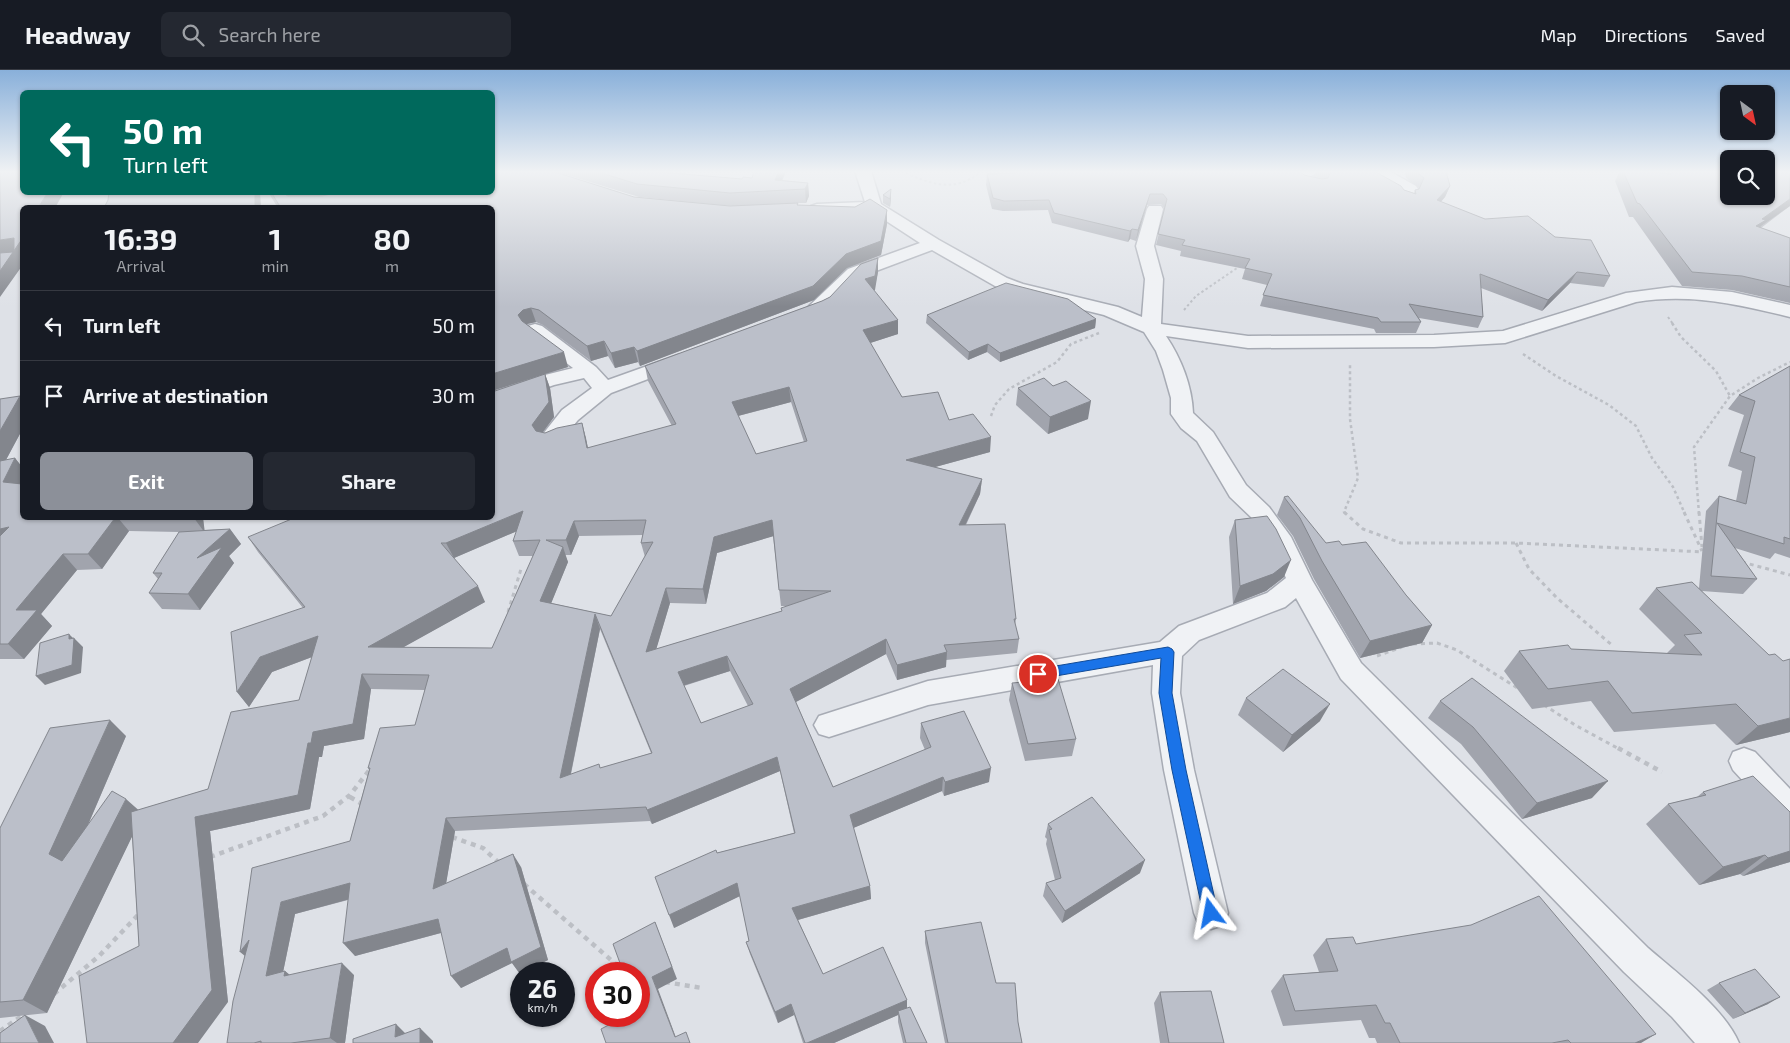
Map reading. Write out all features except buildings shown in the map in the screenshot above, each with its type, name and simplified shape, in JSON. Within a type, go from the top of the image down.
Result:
[{"type":"street","points":[[890,216],[933,244],[1001,282],[1017,288],[1111,311],[1143,324],[1248,342],[1434,341],[1505,337],[1654,292],[1730,297],[1790,311]]},
{"type":"street","points":[[1143,324],[1154,279],[1145,246],[1153,216]]},
{"type":"street","points":[[799,317],[822,306],[854,273],[933,244]]},
{"type":"street","points":[[1143,324],[1166,351],[1182,398],[1182,414],[1189,423],[1205,436],[1238,491],[1262,513],[1282,543],[1300,581],[1351,671],[1636,960],[1685,1004],[1720,1043]]},
{"type":"street","points":[[535,330],[589,371],[604,389]]},
{"type":"street","points":[[550,439],[570,415],[604,389],[694,354]]},
{"type":"street","points":[[495,400],[548,380],[589,371]]},
{"type":"street","points":[[829,725],[928,693],[1168,652],[1189,632],[1276,600],[1300,581]]},
{"type":"street","points":[[1168,652],[1166,693],[1179,770],[1211,913]]},
{"type":"street","points":[[1744,761],[1790,810]]},
{"type":"path","points":[[991,416],[997,400],[1007,390],[1056,363],[1075,341],[1143,324],[1186,309],[1196,296],[1242,265]]},
{"type":"path","points":[[1654,292],[1680,337],[1716,371],[1730,396]]},
{"type":"path","points":[[1505,337],[1534,362],[1610,405],[1636,426],[1652,458],[1673,487],[1702,551]]},
{"type":"path","points":[[1350,341],[1350,419],[1358,478],[1344,512],[1363,529],[1401,543],[1516,543],[1702,551],[1711,554]]},
{"type":"path","points":[[1702,551],[1694,447],[1730,396],[1758,378],[1790,362]]},
{"type":"path","points":[[1516,543],[1528,569],[1557,598],[1613,646]]},
{"type":"path","points":[[1738,561],[1790,575]]},
{"type":"path","points":[[507,615],[521,569]]},
{"type":"path","points":[[1412,644],[1437,643],[1457,650],[1527,694]]},
{"type":"path","points":[[1351,671],[1365,660],[1403,647]]},
{"type":"path","points":[[1543,704],[1575,725],[1662,772]]},
{"type":"path","points":[[203,860],[323,816],[338,808],[350,797],[376,761]]},
{"type":"path","points":[[350,797],[371,809]]},
{"type":"path","points":[[447,835],[483,848],[504,867]]},
{"type":"path","points":[[519,880],[613,962]]},
{"type":"path","points":[[52,995],[102,955],[139,914]]},
{"type":"path","points":[[657,981],[702,988]]},
{"type":"path","points":[[0,1031],[28,1012]]},
{"type":"route","points":[[1038,674],[1168,652],[1166,693],[1179,770],[1211,913]]}]
